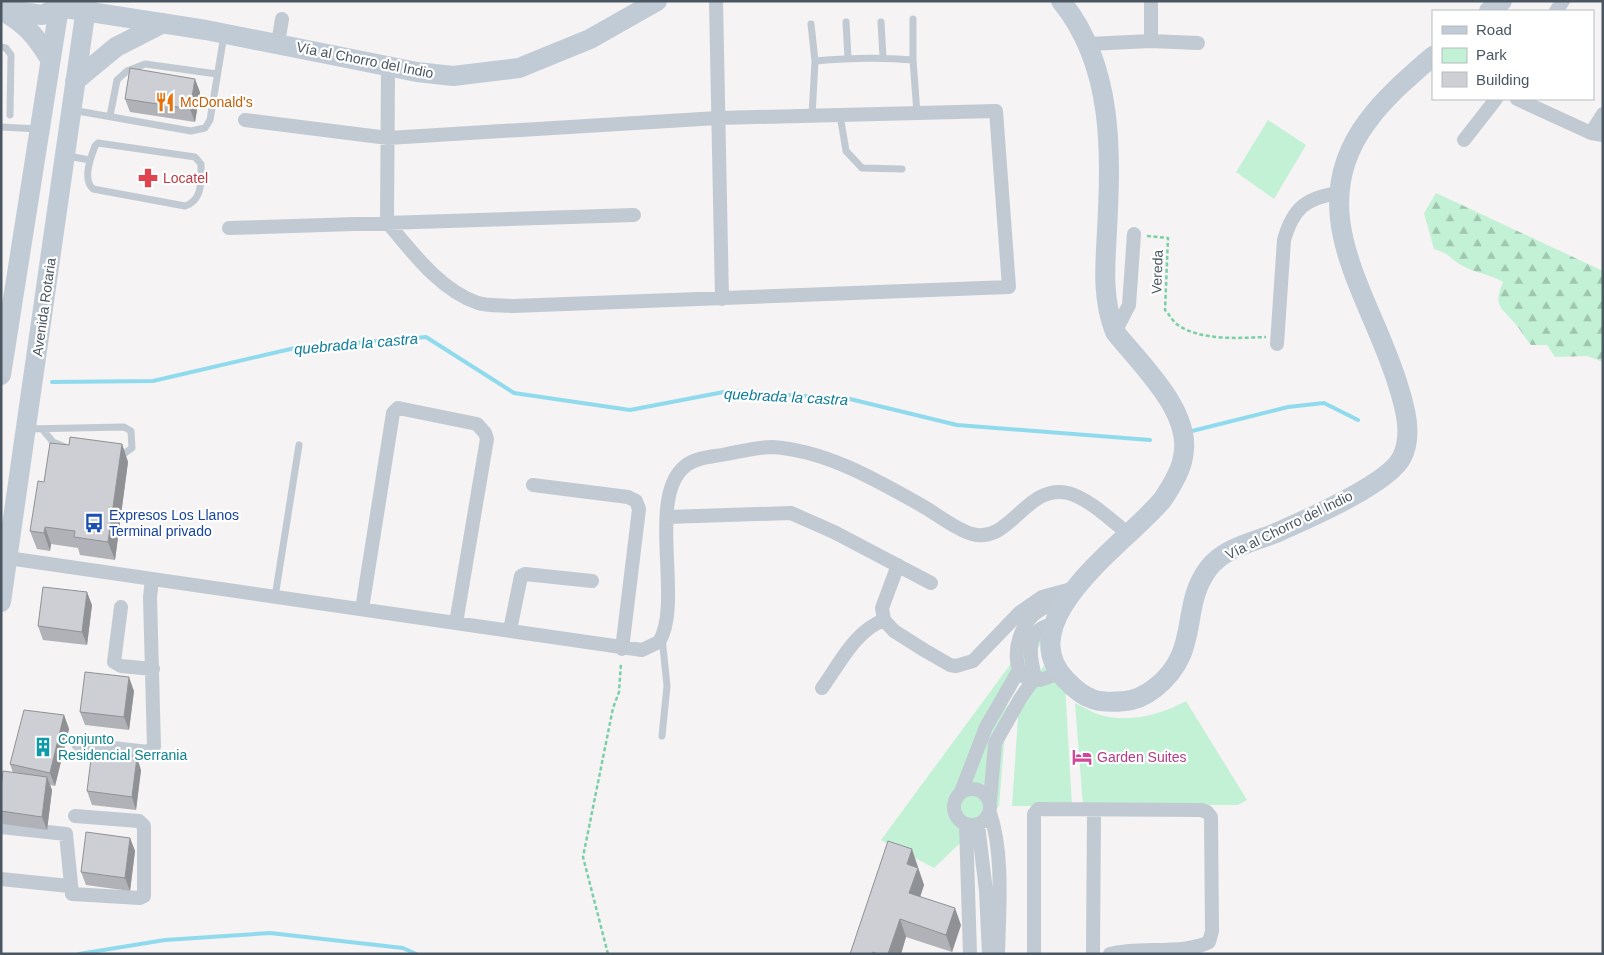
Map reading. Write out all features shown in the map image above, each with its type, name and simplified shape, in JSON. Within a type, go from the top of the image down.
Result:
[{"type":"street","name":"Vía al Chorro del Indio","points":[[58,3],[86,6],[163,23],[278,43],[388,66],[453,76],[519,68],[590,39],[657,1]]},
{"type":"street","points":[[716,1],[722,299]]},
{"type":"street","points":[[1059,615],[1048,606],[1032,618],[1021,633],[1017,644],[1017,667],[1022,676],[1035,680],[1060,674],[1052,656],[1052,639],[1059,615],[1075,588],[1162,499],[1176,476],[1184,456],[1184,432],[1175,409],[1115,332],[1106,302],[1109,162],[1107,118],[1102,88],[1088,44],[1078,24],[1061,1]]},
{"type":"street","points":[[1151,1],[1151,40]]},
{"type":"street","points":[[1490,10],[1502,1]]},
{"type":"street","points":[[1,9],[42,15],[58,3]]},
{"type":"street","points":[[1,375],[58,3]]},
{"type":"street","name":"Avenida Rotaria","points":[[1,602],[4,557],[34,430],[65,156],[86,6]]},
{"type":"street","points":[[1,9],[18,19],[32,31],[50,59]]},
{"type":"street","points":[[278,43],[282,19]]},
{"type":"street","points":[[75,81],[116,47],[163,23]]},
{"type":"street","points":[[1088,44],[1151,40],[1198,43]]},
{"type":"street","name":"Vía al Chorro del Indio","points":[[1060,674],[1090,700],[1112,702],[1135,700],[1150,692],[1172,671],[1182,655],[1199,585],[1209,567],[1228,552],[1279,532],[1373,484],[1398,465],[1407,441],[1406,418],[1390,360],[1340,230],[1338,192],[1345,158],[1367,121],[1381,104],[1432,57]]},
{"type":"street","points":[[245,120],[388,138],[718,118],[996,111],[1008,287],[513,306],[479,303],[447,285],[414,254],[387,222],[388,138],[388,66]]},
{"type":"street","points":[[1464,140],[1495,100]]},
{"type":"street","points":[[1519,100],[1597,134],[1603,114]]},
{"type":"street","points":[[1277,340],[1281,267],[1284,240],[1289,224],[1308,201],[1338,192]]},
{"type":"street","points":[[229,228],[634,215]]},
{"type":"street","points":[[1115,332],[1129,305],[1134,234]]},
{"type":"street","points":[[362,609],[393,413],[398,408],[477,424],[485,433],[487,439],[456,623]]},
{"type":"street","points":[[4,557],[622,648],[648,648],[659,642],[667,612],[667,517],[674,480],[686,465],[700,459],[756,448],[771,447],[802,451],[831,460],[918,503],[971,534],[984,535],[995,532],[1037,498],[1051,493],[1068,493],[1099,510],[1127,533]]},
{"type":"street","points":[[533,485],[628,497],[636,500],[639,509],[622,648]]},
{"type":"street","points":[[667,517],[791,513],[834,532],[931,583]]},
{"type":"street","points":[[898,565],[882,608],[884,620],[894,631],[950,665],[962,666],[973,661],[1019,613],[1042,598],[1075,588]]},
{"type":"street","points":[[510,630],[520,576],[525,574],[592,581]]},
{"type":"street","points":[[78,744],[152,750],[154,747],[150,597],[152,579]]},
{"type":"street","points":[[122,607],[114,662],[122,666],[153,669]]},
{"type":"street","points":[[1035,680],[1032,667],[1032,641],[1035,632],[1059,615]]},
{"type":"street","points":[[822,688],[860,634],[872,624],[884,620]]},
{"type":"street","points":[[998,954],[992,891],[972,825],[957,818],[954,813],[954,801],[961,792],[986,727],[1019,670]]},
{"type":"street","points":[[970,954],[972,825],[990,807],[995,743],[1020,698],[1035,680]]},
{"type":"street","points":[[961,792],[966,789],[978,789],[987,796],[996,837],[989,954]]},
{"type":"street","points":[[1034,954],[1034,814],[1038,809],[1202,810],[1207,812],[1211,817],[1212,931],[1209,942],[1191,949],[1134,953],[1125,950],[1110,954]]},
{"type":"street","points":[[1092,954],[1094,810]]},
{"type":"street","points":[[1,827],[66,834],[69,886],[72,894],[140,898],[145,892],[144,826],[139,821],[75,816]]},
{"type":"street","points":[[1,879],[69,886]]},
{"type":"lane","points":[[913,19],[913,60],[917,113]]},
{"type":"lane","points":[[846,22],[848,58]]},
{"type":"lane","points":[[881,22],[883,57]]},
{"type":"lane","points":[[811,24],[815,60],[812,116]]},
{"type":"lane","points":[[72,110],[199,131],[205,128],[210,120],[225,33]]},
{"type":"lane","points":[[1,47],[6,48],[11,55],[10,115]]},
{"type":"lane","points":[[815,60],[883,57],[913,60]]},
{"type":"lane","points":[[110,116],[117,80],[136,67],[145,64],[217,74]]},
{"type":"lane","points":[[840,115],[846,151],[862,168],[902,169]]},
{"type":"lane","points":[[1,126],[39,130]]},
{"type":"lane","points":[[103,143],[195,157],[201,164],[199,195],[194,203],[185,206],[93,189],[88,176],[90,160],[95,146],[103,143]]},
{"type":"lane","points":[[65,156],[90,160]]},
{"type":"lane","points":[[34,430],[115,426],[131,431],[132,448],[124,453],[106,452]]},
{"type":"lane","points":[[34,430],[53,442],[74,450]]},
{"type":"lane","points":[[275,597],[300,445]]},
{"type":"lane","points":[[662,636],[667,686],[662,736]]},
{"type":"path","name":"Vereda","points":[[1134,234],[1168,238],[1165,310],[1178,325],[1207,336],[1277,340]]},
{"type":"path","points":[[608,954],[583,856],[613,708],[619,692],[622,648]]},
{"type":"green space","points":[[1268,120],[1306,145],[1274,199],[1236,172]]},
{"type":"green space","points":[[1436,193],[1603,271],[1603,362],[1587,356],[1555,357],[1547,345],[1531,345],[1500,306],[1498,299],[1503,282],[1466,268],[1447,254],[1434,249],[1424,213]]},
{"type":"green space","points":[[1040,624],[1043,640],[1008,697],[999,806],[934,868],[881,840]]},
{"type":"green space","points":[[1049,658],[1065,684],[1072,806],[1012,806],[1019,703]]},
{"type":"green space","points":[[1186,701],[1247,800],[1238,805],[1083,805],[1075,703],[1100,715],[1115,718],[1136,718],[1166,710]]},
{"type":"building","points":[[130,68],[195,79],[190,109],[125,99]]},
{"type":"building","points":[[70,437],[122,444],[108,542],[74,537],[75,531],[45,527],[44,533],[30,531],[38,481],[44,482],[50,443],[69,445]]},
{"type":"building","points":[[43,587],[87,592],[82,632],[38,626]]},
{"type":"building","points":[[85,672],[129,677],[124,717],[80,712]]},
{"type":"building","name":"Conjunto Residencial Serrania","points":[[24,710],[64,715],[50,773],[10,764]]},
{"type":"building","points":[[92,751],[137,757],[132,797],[87,791]]},
{"type":"building","points":[[3,771],[47,777],[42,817],[1,811]]},
{"type":"building","points":[[86,832],[130,838],[125,878],[81,872]]},
{"type":"building","points":[[888,841],[912,849],[907,864],[918,868],[909,893],[955,908],[946,935],[900,919],[888,954],[873,952],[873,954],[850,954]]},
{"type":"waterway","name":"quebrada la castra","points":[[52,382],[153,381],[295,348],[426,337],[514,393],[630,410],[729,391],[850,399],[957,425],[1150,440]]},
{"type":"waterway","name":"quebrada la castra","points":[[1192,431],[1288,407],[1324,403],[1358,420]]},
{"type":"waterway","points":[[79,954],[165,940],[270,933],[403,948],[416,954]]},
{"type":"place","name":"McDonald's","points":[[165,102]]},
{"type":"place","name":"Locatel","points":[[148,178]]},
{"type":"place","name":"Expresos Los Llanos Terminal privado","points":[[94,523]]},
{"type":"place","name":"Conjunto Residencial Serrania","points":[[43,747]]},
{"type":"place","name":"Garden Suites","points":[[1082,757]]}]
